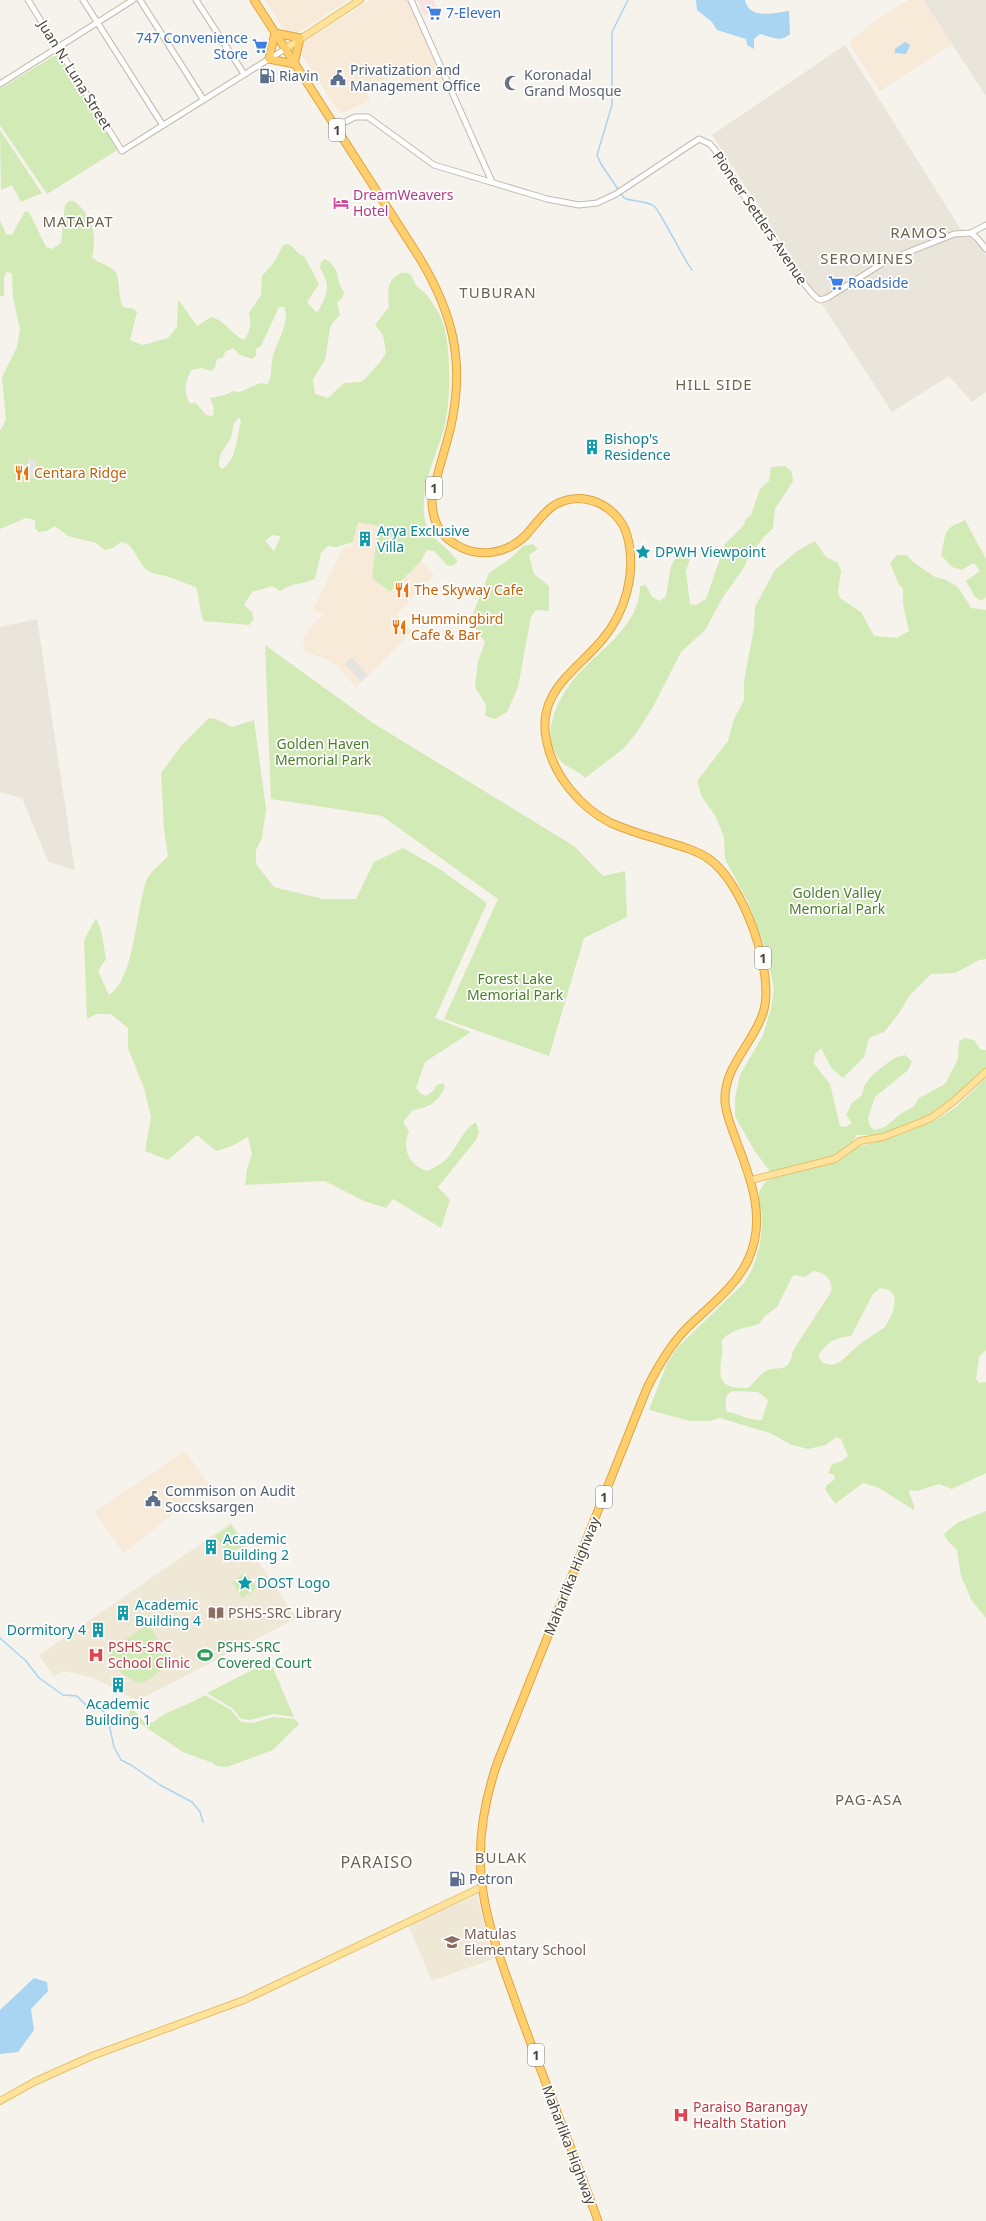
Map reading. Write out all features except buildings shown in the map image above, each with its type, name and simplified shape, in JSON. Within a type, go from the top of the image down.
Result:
[{"type":"highway","name":"1","points":[[254,0],[335,127]]},
{"type":"highway","points":[[275,33],[300,38],[294,64],[269,59],[275,33]]},
{"type":"highway","name":"Maharlika Highway","points":[[335,127],[428,273],[442,299],[452,328],[457,362],[456,392],[451,424],[432,500],[432,511],[438,529],[451,542],[466,550],[479,553],[494,552],[511,547],[519,541],[554,506],[570,500],[583,499],[596,501],[604,505],[616,515],[623,526],[628,542],[630,565],[624,602],[604,638],[555,689],[547,705],[545,734],[547,744],[559,773],[576,794],[604,819],[640,834],[696,852],[716,864],[734,887],[761,950],[766,994],[763,1013],[730,1075],[725,1094],[728,1116],[751,1180],[757,1220],[754,1241],[748,1261],[731,1285],[673,1344],[654,1373],[498,1762],[488,1790],[482,1819],[480,1849],[482,1887],[491,1929],[508,1979],[598,2221]]},
{"type":"main road","points":[[284,49],[360,0]]},
{"type":"main road","points":[[751,1180],[834,1159],[860,1141],[883,1137],[931,1118],[986,1072]]},
{"type":"main road","points":[[0,2101],[34,2082],[92,2056],[244,2000],[482,1887]]},
{"type":"street","name":"Juan N. Luna Street","points":[[28,0],[122,150],[162,124]]},
{"type":"street","points":[[83,0],[162,124],[284,49]]},
{"type":"street","points":[[0,84],[133,0]]},
{"type":"street","points":[[140,0],[203,99]]},
{"type":"street","points":[[196,0],[244,74]]},
{"type":"street","points":[[411,0],[492,182]]},
{"type":"street","name":"Pioneer Settlers Avenue","points":[[335,127],[355,117],[368,117],[427,162],[547,199],[578,205],[597,203],[616,194],[699,138],[707,142],[718,155],[802,281],[814,297],[820,300],[827,298],[893,258],[954,234],[970,233]]},
{"type":"street","points":[[986,225],[970,233],[977,238],[986,249]]},
{"type":"shaded area","points":[[265,0],[348,0],[296,34],[286,32]]},
{"type":"shaded area","points":[[371,0],[409,0],[442,79],[408,94],[396,65],[385,69],[388,78],[365,87],[370,100],[340,114],[301,54],[303,42]]},
{"type":"shaded area","points":[[417,0],[433,0],[437,8],[424,16]]},
{"type":"shaded area","points":[[908,0],[923,0],[952,44],[880,91],[849,43],[872,23]]},
{"type":"shaded area","points":[[923,0],[986,0],[986,96],[952,44]]},
{"type":"shaded area","points":[[845,45],[960,228],[980,246],[986,256],[986,392],[972,402],[949,376],[892,412],[712,135]]},
{"type":"shaded area","points":[[28,459],[36,459],[37,478],[28,478]]},
{"type":"shaded area","points":[[358,521],[378,526],[372,578],[390,592],[421,561],[434,575],[397,614],[411,632],[356,688],[338,666],[327,659],[303,651],[304,636],[314,623],[325,614],[313,610],[343,548],[352,546]]},
{"type":"shaded area","points":[[37,619],[75,871],[48,861],[22,798],[0,792],[0,627]]},
{"type":"shaded area","points":[[351,657],[368,675],[361,682],[345,664]]},
{"type":"shaded area","name":"Commison on Audit Soccsksargen","points":[[185,1451],[209,1485],[124,1553],[94,1512]]},
{"type":"shaded area","points":[[231,1523],[297,1618],[137,1701],[94,1678],[63,1671],[54,1677],[39,1655]]},
{"type":"shaded area","name":"Matulas Elementary School","points":[[477,1895],[493,1959],[432,1981],[408,1925]]},
{"type":"green space","points":[[57,54],[119,149],[47,194],[0,125],[0,89]]},
{"type":"green space","points":[[0,130],[42,193],[21,202],[12,185],[1,190]]},
{"type":"green space","points":[[69,201],[74,201],[85,212],[89,219],[92,226],[94,241],[92,257],[111,268],[116,273],[123,307],[134,309],[137,312],[130,340],[143,345],[168,338],[177,327],[178,299],[197,326],[211,317],[221,321],[244,340],[250,327],[249,313],[261,295],[262,276],[275,261],[283,245],[288,244],[299,254],[304,256],[319,284],[307,302],[316,312],[322,304],[327,289],[326,280],[320,268],[321,262],[325,259],[336,271],[339,283],[344,292],[343,297],[337,302],[340,315],[330,328],[325,360],[313,379],[315,394],[328,398],[344,383],[360,382],[365,379],[386,353],[383,335],[375,325],[389,307],[388,298],[391,281],[401,273],[410,274],[415,284],[425,293],[438,311],[445,329],[449,357],[449,389],[446,418],[444,429],[426,485],[424,496],[425,520],[431,533],[458,562],[452,566],[447,565],[434,551],[427,550],[421,561],[390,592],[372,578],[378,526],[358,522],[353,542],[336,547],[328,546],[321,553],[315,579],[289,586],[280,591],[272,586],[252,592],[244,605],[252,612],[254,619],[249,625],[204,621],[196,587],[149,571],[143,566],[132,549],[125,543],[121,542],[113,548],[105,550],[96,543],[68,536],[55,526],[47,531],[38,532],[35,528],[35,520],[26,518],[0,529],[0,431],[6,420],[2,377],[17,347],[20,329],[13,298],[12,274],[7,271],[4,278],[4,296],[0,296],[0,220],[6,234],[12,235],[25,211],[29,212],[46,247],[52,249],[61,243],[65,205]],"holes":[[[279,307],[284,307],[286,319],[273,356],[268,384],[260,383],[240,392],[233,391],[225,395],[210,398],[214,408],[213,416],[206,415],[195,402],[190,404],[186,395],[186,387],[187,379],[191,370],[202,368],[211,371],[215,367],[217,359],[223,358],[225,352],[233,348],[240,355],[252,359],[256,356],[256,349],[261,346]],[[239,417],[241,421],[235,448],[227,466],[222,469],[219,466],[220,457],[231,437],[236,420]],[[272,535],[281,536],[274,551],[265,541]]]},
{"type":"green space","points":[[785,466],[792,472],[793,481],[775,509],[773,528],[750,555],[743,569],[723,597],[705,630],[681,652],[653,707],[637,732],[623,749],[585,778],[567,766],[560,760],[554,751],[550,737],[552,723],[557,707],[571,682],[625,626],[633,614],[638,601],[640,586],[646,585],[652,597],[660,601],[666,596],[671,566],[678,553],[690,559],[686,571],[690,604],[696,605],[706,599],[725,544],[743,526],[746,519],[751,515],[760,489],[769,481],[771,467]]},
{"type":"green space","points":[[965,520],[986,559],[986,597],[981,601],[975,597],[966,581],[980,571],[974,563],[961,570],[952,567],[941,555],[948,530],[953,525]]},
{"type":"green space","name":"Golden Valley Memorial Park","points":[[815,541],[826,557],[838,563],[841,571],[838,592],[840,598],[861,612],[874,636],[897,638],[909,631],[903,604],[903,589],[899,585],[890,563],[897,555],[907,555],[913,562],[935,577],[946,580],[958,587],[971,608],[986,610],[986,959],[979,960],[955,973],[931,974],[910,995],[897,1016],[884,1032],[869,1038],[864,1057],[843,1078],[832,1069],[821,1048],[815,1054],[814,1064],[830,1084],[840,1126],[846,1127],[852,1123],[846,1115],[852,1103],[862,1095],[865,1084],[873,1074],[894,1058],[905,1055],[912,1061],[908,1070],[875,1097],[868,1118],[870,1126],[874,1130],[885,1127],[900,1114],[913,1107],[919,1098],[945,1084],[958,1059],[959,1041],[965,1038],[974,1040],[981,1050],[986,1050],[986,1070],[976,1076],[943,1108],[931,1115],[878,1135],[857,1135],[853,1141],[857,1147],[895,1137],[936,1120],[956,1107],[986,1078],[986,1350],[979,1357],[976,1379],[979,1383],[986,1382],[986,1473],[952,1489],[939,1484],[917,1491],[909,1490],[914,1505],[914,1510],[879,1488],[863,1483],[835,1504],[825,1489],[827,1485],[835,1479],[834,1475],[828,1473],[832,1464],[842,1461],[848,1456],[841,1439],[836,1437],[826,1445],[808,1449],[792,1445],[770,1433],[720,1418],[710,1421],[690,1421],[649,1410],[667,1363],[678,1347],[744,1283],[749,1276],[758,1252],[761,1236],[762,1219],[759,1195],[764,1184],[774,1177],[754,1150],[735,1116],[735,1098],[740,1075],[763,1035],[771,1009],[774,989],[766,950],[748,902],[725,859],[724,837],[716,817],[702,797],[697,781],[728,741],[734,719],[744,700],[744,681],[754,628],[755,607],[775,570],[797,551]],"holes":[[[814,1271],[821,1273],[830,1280],[832,1288],[831,1292],[794,1349],[791,1360],[783,1368],[766,1371],[748,1388],[738,1388],[725,1384],[722,1380],[720,1369],[722,1343],[724,1338],[732,1332],[759,1324],[765,1316],[777,1307],[792,1277],[794,1275],[805,1277]],[[880,1288],[889,1290],[895,1297],[893,1312],[885,1327],[861,1343],[840,1362],[832,1365],[823,1363],[818,1356],[829,1343],[835,1339],[851,1336],[873,1294]],[[732,1391],[758,1392],[768,1400],[762,1420],[749,1418],[726,1411],[726,1396]]]},
{"type":"green space","points":[[533,544],[538,549],[529,555],[534,574],[549,586],[549,611],[536,610],[531,617],[518,687],[507,712],[495,719],[485,716],[486,705],[475,687],[478,661],[485,642],[470,621],[489,573],[511,558],[523,546]]},
{"type":"green space","name":"Forest Lake Memorial Park","points":[[265,645],[373,723],[574,846],[603,876],[625,871],[627,917],[584,938],[549,1056],[444,1019],[498,899],[382,816],[271,799]]},
{"type":"green space","points":[[209,718],[216,719],[232,727],[254,720],[266,809],[262,838],[256,850],[256,864],[274,887],[323,899],[356,899],[374,862],[403,848],[438,868],[487,903],[435,1018],[471,1032],[425,1062],[416,1088],[421,1094],[426,1096],[432,1092],[437,1085],[443,1083],[445,1086],[433,1103],[429,1106],[413,1110],[403,1122],[409,1131],[406,1144],[408,1156],[415,1165],[427,1171],[438,1166],[447,1158],[465,1132],[476,1122],[479,1132],[476,1140],[438,1187],[450,1200],[441,1228],[393,1199],[386,1208],[364,1201],[325,1181],[245,1185],[247,1169],[252,1154],[248,1137],[232,1146],[216,1151],[197,1135],[168,1160],[145,1151],[151,1117],[144,1088],[128,1048],[128,1028],[111,1014],[96,1014],[87,1019],[84,940],[96,918],[101,930],[106,959],[98,971],[109,995],[118,987],[130,959],[143,891],[147,879],[168,856],[164,829],[161,773],[181,746]]},
{"type":"green space","points":[[986,1511],[986,1618],[972,1601],[961,1576],[957,1550],[947,1540],[944,1534],[957,1523]]},
{"type":"green space","points":[[231,1525],[245,1544],[229,1555],[215,1536]]},
{"type":"green space","points":[[245,1572],[257,1588],[242,1598],[232,1582]]},
{"type":"green space","points":[[148,1624],[173,1662],[145,1682],[137,1683],[112,1666],[108,1658],[112,1649]]},
{"type":"green space","points":[[270,1661],[294,1717],[273,1714],[250,1720],[241,1719],[232,1708],[207,1693]]},
{"type":"green space","points":[[205,1695],[231,1710],[241,1722],[252,1723],[274,1717],[295,1719],[299,1724],[273,1750],[227,1767],[216,1766],[213,1763],[183,1752],[135,1720],[128,1718],[131,1707],[146,1724]]},
{"type":"water","points":[[696,0],[745,0],[747,6],[751,10],[763,14],[789,11],[790,34],[779,39],[760,34],[754,39],[754,49],[747,45],[746,39],[717,30],[712,22],[697,10]]},
{"type":"water","points":[[905,42],[910,45],[906,54],[895,53],[895,49]]},
{"type":"water","points":[[34,1978],[47,1982],[48,1991],[31,2009],[34,2030],[18,2052],[0,2054],[0,2010]]},
{"type":"waterway","points":[[628,0],[612,32],[612,105],[597,155],[601,164],[624,198],[647,203],[657,209],[692,270]]},
{"type":"waterway","points":[[0,1638],[26,1661],[39,1678],[63,1695],[77,1696],[86,1705],[94,1705],[107,1714],[114,1747],[121,1760],[160,1785],[192,1802],[200,1812],[203,1822]]},
{"type":"place","name":"7-Eleven","points":[[434,13]]},
{"type":"place","name":"747 Convenience Store","points":[[260,46]]},
{"type":"place","name":"Riavin","points":[[267,76]]},
{"type":"place","name":"Privatization and Management Office","points":[[338,78]]},
{"type":"place","name":"Koronadal Grand Mosque","points":[[512,83]]},
{"type":"place","name":"DreamWeavers Hotel","points":[[341,203]]},
{"type":"place","name":"Roadside","points":[[836,283]]},
{"type":"place","name":"Bishop's Residence","points":[[592,447]]},
{"type":"place","name":"Centara Ridge","points":[[22,473]]},
{"type":"place","name":"Arya Exclusive Villa","points":[[365,539]]},
{"type":"place","name":"DPWH Viewpoint","points":[[643,552]]},
{"type":"place","name":"The Skyway Cafe","points":[[402,590]]},
{"type":"place","name":"Hummingbird Cafe & Bar","points":[[399,627]]},
{"type":"place","name":"Commison on Audit Soccsksargen","points":[[153,1499]]},
{"type":"place","name":"Academic Building 2","points":[[211,1547]]},
{"type":"place","name":"DOST Logo","points":[[245,1583]]},
{"type":"place","name":"Academic Building 4","points":[[123,1613]]},
{"type":"place","name":"PSHS-SRC Library","points":[[216,1613]]},
{"type":"place","name":"Dormitory 4","points":[[98,1630]]},
{"type":"place","name":"PSHS-SRC School Clinic","points":[[96,1655]]},
{"type":"place","name":"PSHS-SRC Covered Court","points":[[205,1655]]},
{"type":"place","name":"Academic Building 1","points":[[118,1685]]},
{"type":"place","name":"Petron","points":[[457,1879]]},
{"type":"place","name":"Matulas Elementary School","points":[[452,1942]]},
{"type":"place","name":"Paraiso Barangay Health Station","points":[[681,2115]]},
{"type":"district","name":"MATAPAT","points":[[78,222]]},
{"type":"district","name":"RAMOS","points":[[919,233]]},
{"type":"district","name":"SEROMINES","points":[[867,259]]},
{"type":"district","name":"TUBURAN","points":[[498,293]]},
{"type":"district","name":"HILL SIDE","points":[[714,385]]},
{"type":"district","name":"PAG-ASA","points":[[869,1800]]},
{"type":"district","name":"BULAK","points":[[501,1858]]},
{"type":"district","name":"PARAISO","points":[[377,1862]]},
{"type":"park label","name":"Golden Haven Memorial Park","points":[[323,752]]}]
